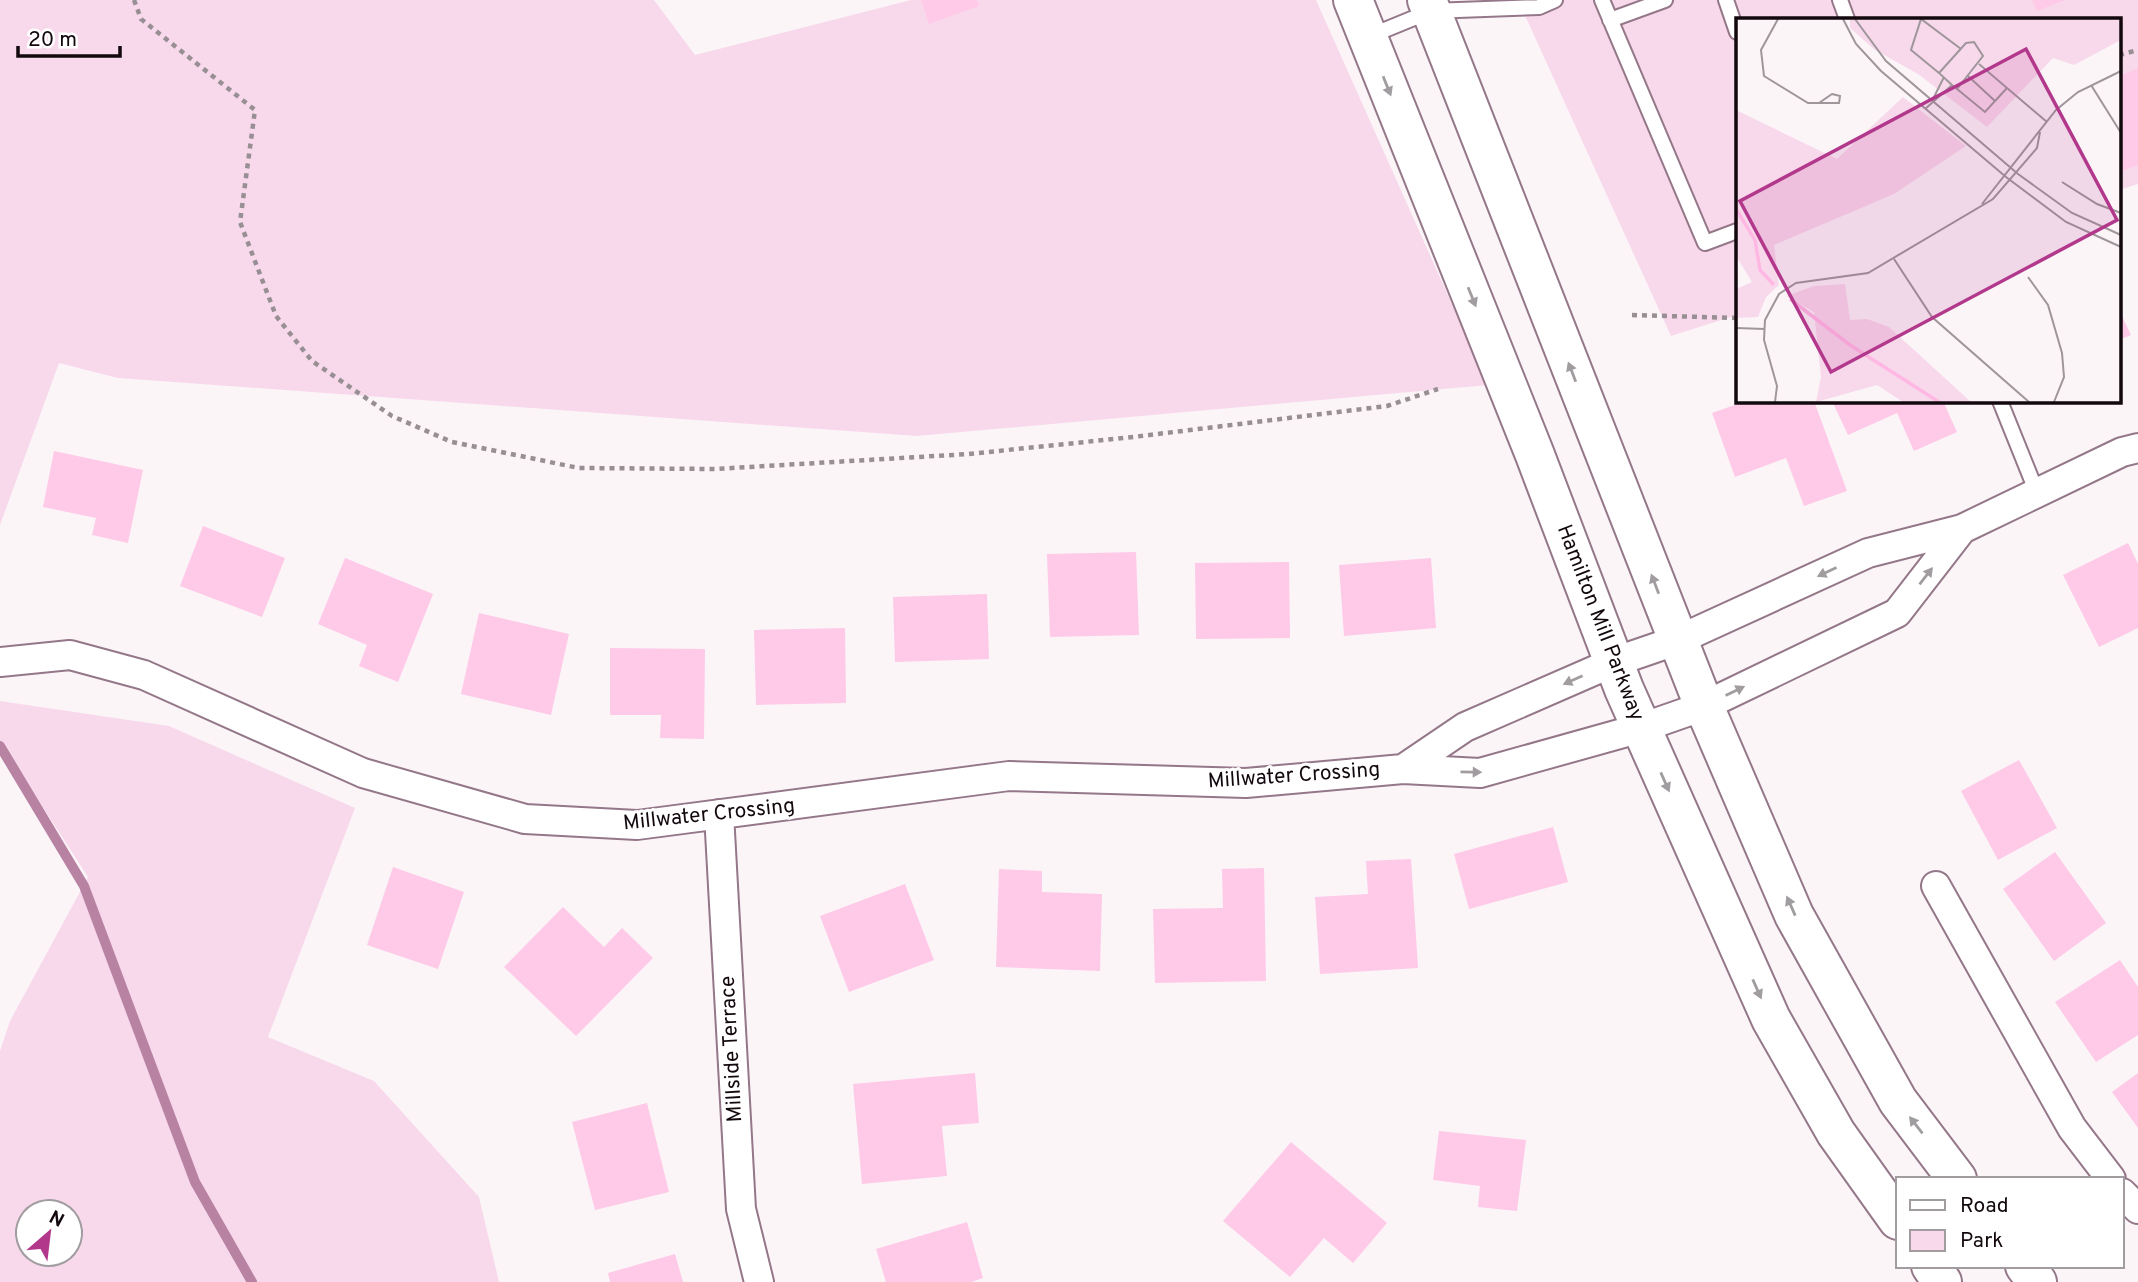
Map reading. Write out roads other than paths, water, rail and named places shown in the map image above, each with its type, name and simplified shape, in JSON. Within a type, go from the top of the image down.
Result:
[{"type":"street","name":"Hamilton Mill Parkway","points":[[1353,0],[1535,454],[1641,728],[1771,1019],[1836,1133],[1896,1217]]},
{"type":"street","points":[[1434,4],[1703,706],[1794,915],[1898,1101],[1955,1177]]},
{"type":"street","name":"Millwater Crossing","points":[[1403,769],[1465,727],[1614,662],[1678,640],[1868,553],[1962,529],[2122,452],[2138,448]]},
{"type":"street","name":"Millwater Crossing","points":[[0,662],[70,655],[145,675],[363,773],[525,819],[638,825],[1009,776],[1246,783],[1403,769],[1480,773],[1641,728],[1703,706],[1897,613],[1962,529]]},
{"type":"street","name":"Millside Terrace","points":[[719,814],[741,1209],[759,1282]]},
{"type":"street","points":[[1936,886],[2072,1128],[2109,1177]]},
{"type":"street","points":[[2124,1195],[2138,1209]]},
{"type":"lane","points":[[1367,37],[1434,4],[1539,6],[1555,0]]},
{"type":"lane","points":[[1602,0],[1705,243],[1736,231]]},
{"type":"lane","points":[[1610,20],[1665,0]]},
{"type":"lane","points":[[1726,0],[1736,29]]},
{"type":"lane","points":[[1840,0],[1847,18]]},
{"type":"lane","points":[[2000,402],[2037,493]]},
{"type":"waterway","points":[[0,746],[84,886],[195,1182],[252,1282]]}]
